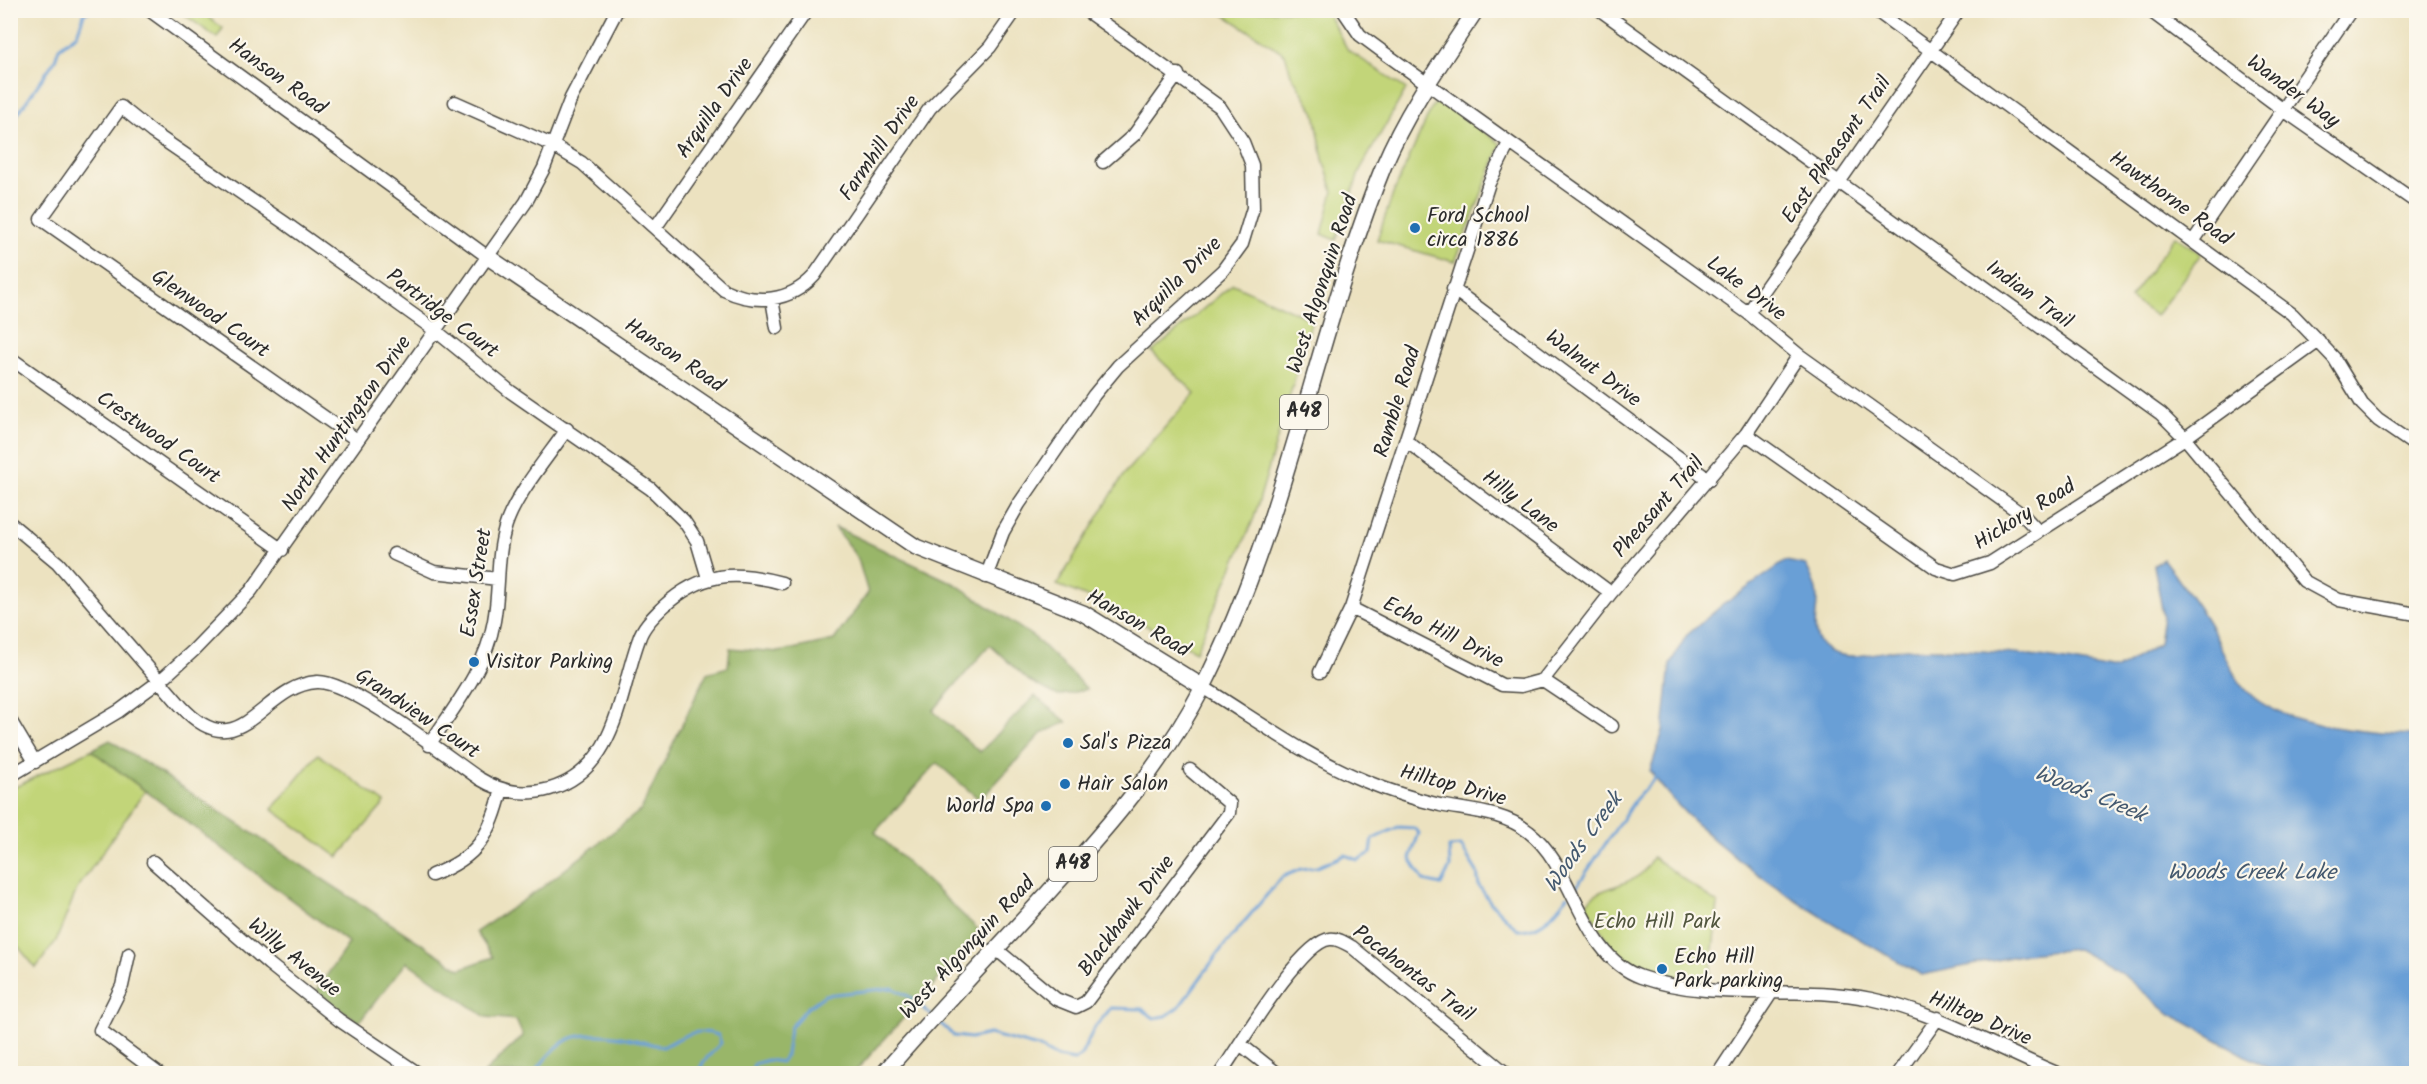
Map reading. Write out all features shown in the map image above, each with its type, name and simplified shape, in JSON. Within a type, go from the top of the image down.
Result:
[{"type":"main road","name":"West Algonquin Road","points":[[884,1074],[953,994],[1113,821],[1165,752],[1203,687],[1248,586],[1361,228],[1385,163],[1427,84],[1476,10]]},
{"type":"main road","name":"Hanson Road","points":[[488,257],[916,547],[986,577],[1083,613],[1203,687]]},
{"type":"street","name":"Hanson Road","points":[[149,10],[488,257]]},
{"type":"street","name":"North Huntington Drive","points":[[10,776],[119,711],[161,680],[193,651],[251,591],[488,257],[536,185],[572,98],[617,10]]},
{"type":"street","name":"Arquilla Drive","points":[[655,228],[807,10]]},
{"type":"street","name":"Farmhill Drive","points":[[455,102],[552,146],[590,170],[724,290],[748,298],[772,299],[796,291],[814,276],[930,108],[990,47],[1016,10]]},
{"type":"street","name":"Arquilla Drive","points":[[986,577],[1003,532],[1019,504],[1094,395],[1118,366],[1223,270],[1242,244],[1253,208],[1252,165],[1243,142],[1220,107],[1178,74],[1085,10]]},
{"type":"street","name":"Lake Drive","points":[[1342,10],[1360,35],[1748,313],[1799,355],[2023,515],[2037,531]]},
{"type":"street","name":"Indian Trail","points":[[1600,10],[2161,414],[2185,438],[2304,581],[2339,600],[2416,614]]},
{"type":"street","name":"Hawthorne Road","points":[[1875,10],[2194,240],[2292,314],[2319,341],[2348,377],[2362,404],[2378,420],[2416,446]]},
{"type":"street","name":"East Pheasant Trail","points":[[1748,313],[1959,10]]},
{"type":"street","points":[[2194,240],[2351,10]]},
{"type":"street","name":"Wander Way","points":[[2153,12],[2282,109],[2416,202]]},
{"type":"street","points":[[1103,162],[1134,135],[1178,74]]},
{"type":"street","name":"Partridge Court","points":[[40,219],[121,107],[152,132],[436,331],[511,392],[567,429],[670,505],[697,541],[708,578]]},
{"type":"street","name":"Ramble Road","points":[[1320,672],[1351,608],[1489,183],[1509,143]]},
{"type":"street","name":"Glenwood Court","points":[[40,219],[357,440]]},
{"type":"street","name":"Walnut Drive","points":[[1453,289],[1709,480]]},
{"type":"street","points":[[772,299],[777,328]]},
{"type":"street","name":"Hickory Road","points":[[1746,434],[1936,568],[1955,574],[1990,563],[2185,438],[2319,341]]},
{"type":"street","name":"Pheasant Trail","points":[[1543,680],[1611,593],[1746,434],[1799,355]]},
{"type":"street","name":"Crestwood Court","points":[[10,358],[282,550]]},
{"type":"street","name":"Essex Street","points":[[429,745],[482,661],[495,619],[506,524],[521,495],[567,429]]},
{"type":"street","name":"Hilly Lane","points":[[1406,441],[1611,593]]},
{"type":"street","name":"Grandview Court","points":[[10,523],[58,563],[192,718],[217,730],[234,730],[250,722],[292,688],[315,682],[336,684],[354,693],[480,779],[502,789],[531,793],[553,788],[573,778],[590,763],[613,728],[639,638],[645,627],[668,602],[708,578],[738,574],[782,583]]},
{"type":"street","points":[[394,554],[434,572],[498,579]]},
{"type":"street","name":"Echo Hill Drive","points":[[1351,608],[1502,685],[1521,686],[1543,680]]},
{"type":"street","points":[[1543,680],[1612,726]]},
{"type":"street","name":"Hilltop Drive","points":[[1203,687],[1330,765],[1363,781],[1397,793],[1501,817],[1515,823],[1541,844],[1585,920],[1610,955],[1628,970],[1644,978],[1708,990],[1870,999],[1938,1018],[2059,1074]]},
{"type":"street","points":[[10,720],[35,762]]},
{"type":"street","name":"Blackhawk Drive","points":[[996,949],[1056,999],[1076,1007],[1086,1002],[1228,813],[1230,804],[1190,770]]},
{"type":"street","points":[[432,875],[464,860],[482,843],[490,830],[502,789]]},
{"type":"street","name":"Willy Avenue","points":[[153,862],[278,971],[339,1020],[419,1074]]},
{"type":"street","name":"Pocahontas Trail","points":[[1220,1074],[1265,1004],[1294,969],[1321,942],[1330,939],[1341,941],[1507,1074]]},
{"type":"street","points":[[129,954],[122,986],[100,1030],[159,1074]]},
{"type":"street","points":[[1719,1074],[1772,992]]},
{"type":"street","points":[[1898,1074],[1938,1018]]},
{"type":"street","points":[[1240,1044],[1278,1074]]},
{"type":"green space","points":[[179,11],[209,11],[209,18],[223,28],[217,38]]},
{"type":"green space","points":[[1218,11],[1326,11],[1348,50],[1406,89],[1360,170],[1336,240],[1322,234],[1333,191],[1323,159],[1315,113],[1291,74],[1285,54]]},
{"type":"green space","points":[[1444,103],[1501,144],[1455,262],[1377,240],[1393,194],[1433,105]]},
{"type":"green space","points":[[2175,236],[2201,254],[2156,316],[2130,298]]},
{"type":"green space","points":[[1233,284],[1312,320],[1254,518],[1196,651],[1102,603],[1057,585],[1124,474],[1195,393],[1152,352]]},
{"type":"green space","points":[[835,527],[955,584],[1035,638],[1087,689],[1058,696],[1029,681],[990,645],[933,711],[980,752],[1035,696],[1067,722],[1042,733],[980,800],[937,763],[875,832],[981,932],[854,1073],[484,1073],[523,1036],[516,1020],[486,1017],[407,962],[359,1022],[316,991],[349,943],[91,750],[110,740],[460,969],[493,957],[476,932],[540,889],[641,810],[707,673],[728,667],[730,648],[779,652],[834,640],[868,593],[858,559]]},
{"type":"green space","points":[[91,750],[145,791],[77,889],[56,941],[36,968],[11,938],[11,789]]},
{"type":"green space","points":[[318,754],[385,803],[338,857],[272,809]]},
{"type":"green space","name":"Echo Hill Park","points":[[1653,857],[1718,904],[1709,985],[1636,970],[1612,948],[1586,904],[1604,890],[1635,878]]},
{"type":"water","name":"Woods Creek Lake","points":[[2163,559],[2212,628],[2242,686],[2265,705],[2305,721],[2328,726],[2416,735],[2416,1073],[2277,1073],[2167,1012],[2121,973],[2077,949],[2026,954],[1922,975],[1850,934],[1774,886],[1738,859],[1705,832],[1675,802],[1650,771],[1663,731],[1670,664],[1686,636],[1721,606],[1786,561],[1806,565],[1816,590],[1815,630],[1817,638],[1828,650],[1837,654],[1857,656],[1905,649],[1958,649],[2037,657],[2115,670],[2159,644],[2163,615],[2154,565]]},
{"type":"waterway","points":[[10,125],[55,60],[59,48],[77,34],[84,14],[91,10]]},
{"type":"waterway","name":"Woods Creek","points":[[1575,889],[1635,800],[1657,776]]},
{"type":"waterway","name":"Woods Creek","points":[[938,1021],[954,1036],[971,1038],[989,1034],[1038,1047],[1057,1057],[1074,1060],[1081,1055],[1095,1027],[1111,1008],[1142,1009],[1154,1018],[1166,1016],[1179,1007],[1223,947],[1282,877],[1301,869],[1317,867],[1345,855],[1358,860],[1371,853],[1373,839],[1398,827],[1414,828],[1419,833],[1410,858],[1424,881],[1441,885],[1450,867],[1449,847],[1461,846],[1477,872],[1479,886],[1491,903],[1518,930],[1534,927],[1547,920],[1568,896]]},
{"type":"waterway","name":"Woods Creek","points":[[751,1074],[754,1064],[768,1060],[781,1062],[786,1055],[790,1028],[807,1008],[825,995],[893,988],[912,998],[931,1015]]},
{"type":"waterway","name":"Woods Creek","points":[[534,1074],[557,1047],[575,1037],[608,1035],[663,1047],[696,1032],[718,1035],[721,1043],[704,1061],[697,1074]]},
{"type":"place","name":"Ford School circa 1886","points":[[1415,228]]},
{"type":"place","name":"Visitor Parking","points":[[474,662]]},
{"type":"place","name":"Sal's Pizza","points":[[1068,743]]},
{"type":"place","name":"Hair Salon","points":[[1065,784]]},
{"type":"place","name":"World Spa","points":[[1046,806]]},
{"type":"place","name":"Echo Hill Park parking","points":[[1662,969]]}]
